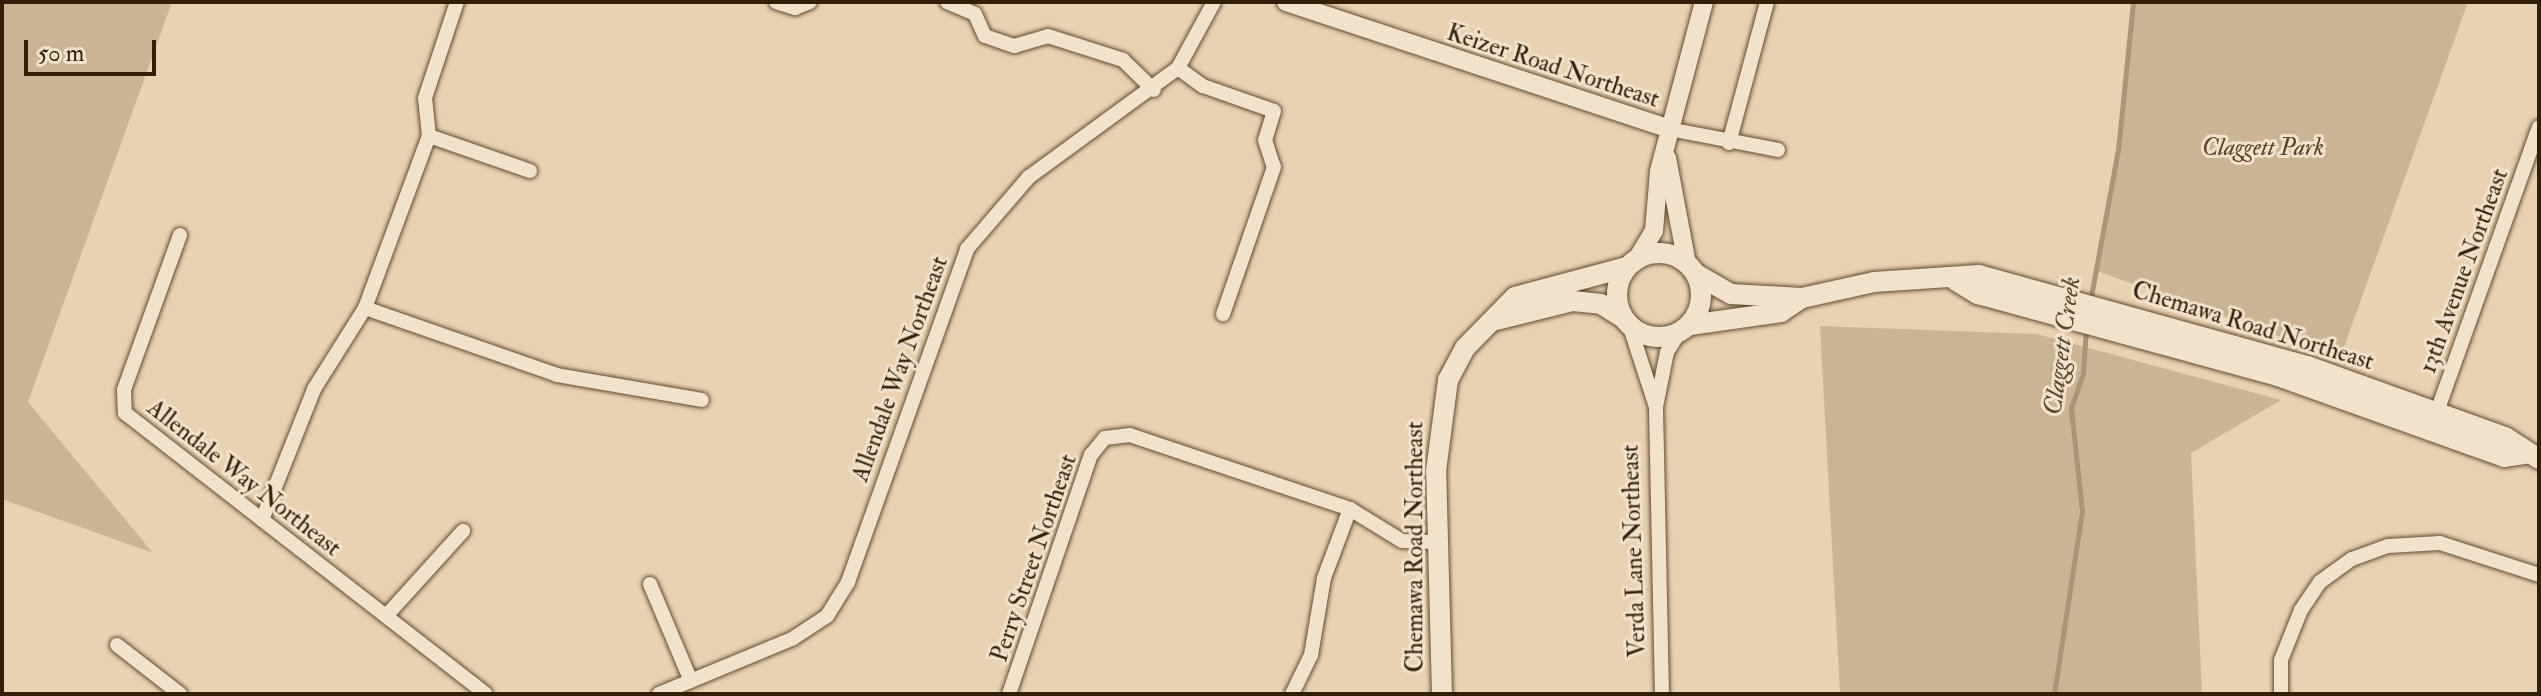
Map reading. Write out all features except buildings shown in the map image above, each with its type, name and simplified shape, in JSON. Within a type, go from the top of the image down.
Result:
[{"type":"main road","points":[[1492,321],[1573,301],[1601,304],[1626,322],[1654,337],[1684,329],[1701,300],[1691,269],[1663,253],[1632,263],[1617,291],[1626,322]]},
{"type":"main road","name":"Chemawa Road Northeast","points":[[1442,694],[1438,542],[1444,391],[1465,348],[1492,321],[1501,306],[1536,287],[1632,263]]},
{"type":"main road","name":"Chemawa Road Northeast","points":[[1691,269],[1731,294],[1802,298],[1874,282],[1956,281],[1979,275],[2016,293],[2434,420],[2504,457],[2532,457]]},
{"type":"main road","name":"Chemawa Road Northeast","points":[[1684,329],[1781,312],[1802,298]]},
{"type":"street","points":[[262,520],[314,389],[365,308],[429,136],[425,98],[457,2]]},
{"type":"street","points":[[776,2],[795,8],[810,2]]},
{"type":"street","points":[[947,2],[975,14],[985,36],[1014,46],[1048,36],[1123,60],[1154,90]]},
{"type":"street","name":"Allendale Way Northeast","points":[[659,694],[792,639],[837,603],[967,249],[1029,177],[1154,90],[1178,68],[1214,2]]},
{"type":"street","name":"Keizer Road Northeast","points":[[1286,2],[1669,129]]},
{"type":"street","points":[[1632,263],[1654,231],[1669,129],[1704,2]]},
{"type":"street","points":[[1729,143],[1767,2]]},
{"type":"street","points":[[1178,68],[1213,90],[1274,111],[1265,140],[1274,167],[1223,314]]},
{"type":"street","name":"13th Avenue Northeast","points":[[2434,420],[2539,127]]},
{"type":"street","points":[[1669,129],[1778,150]]},
{"type":"street","points":[[429,136],[530,171]]},
{"type":"street","points":[[1667,158],[1691,269]]},
{"type":"street","name":"Allendale Way Northeast","points":[[180,235],[124,390],[125,413],[486,694]]},
{"type":"street","points":[[365,308],[557,375],[702,400]]},
{"type":"street","name":"Verda Lane Northeast","points":[[1626,322],[1656,407]]},
{"type":"street","name":"Verda Lane Northeast","points":[[1662,694],[1656,407],[1667,352],[1684,329]]},
{"type":"street","name":"Perry Street Northeast","points":[[1009,694],[1091,455],[1105,438],[1130,435],[1350,509]]},
{"type":"street","points":[[1292,694],[1308,665],[1324,578],[1350,509],[1390,537],[1438,542]]},
{"type":"street","points":[[386,616],[463,531]]},
{"type":"street","points":[[2281,694],[2292,626],[2320,582],[2352,559],[2388,546],[2440,543],[2539,575]]},
{"type":"street","points":[[650,584],[691,681]]},
{"type":"street","points":[[117,645],[180,694]]},
{"type":"green space","points":[[2,2],[172,2],[28,402],[153,553],[2,499]]},
{"type":"green space","name":"Claggett Park","points":[[2133,2],[2468,2],[2340,358],[2094,270],[2118,150]]},
{"type":"green space","points":[[1820,326],[2037,334],[2281,400],[2191,453],[2202,694],[1840,694]]},
{"type":"waterway","name":"Claggett Creek","points":[[2090,302],[2118,150],[2133,2]]},
{"type":"waterway","name":"Claggett Creek","points":[[2054,694],[2082,511],[2071,408],[2083,374],[2086,327]]}]
